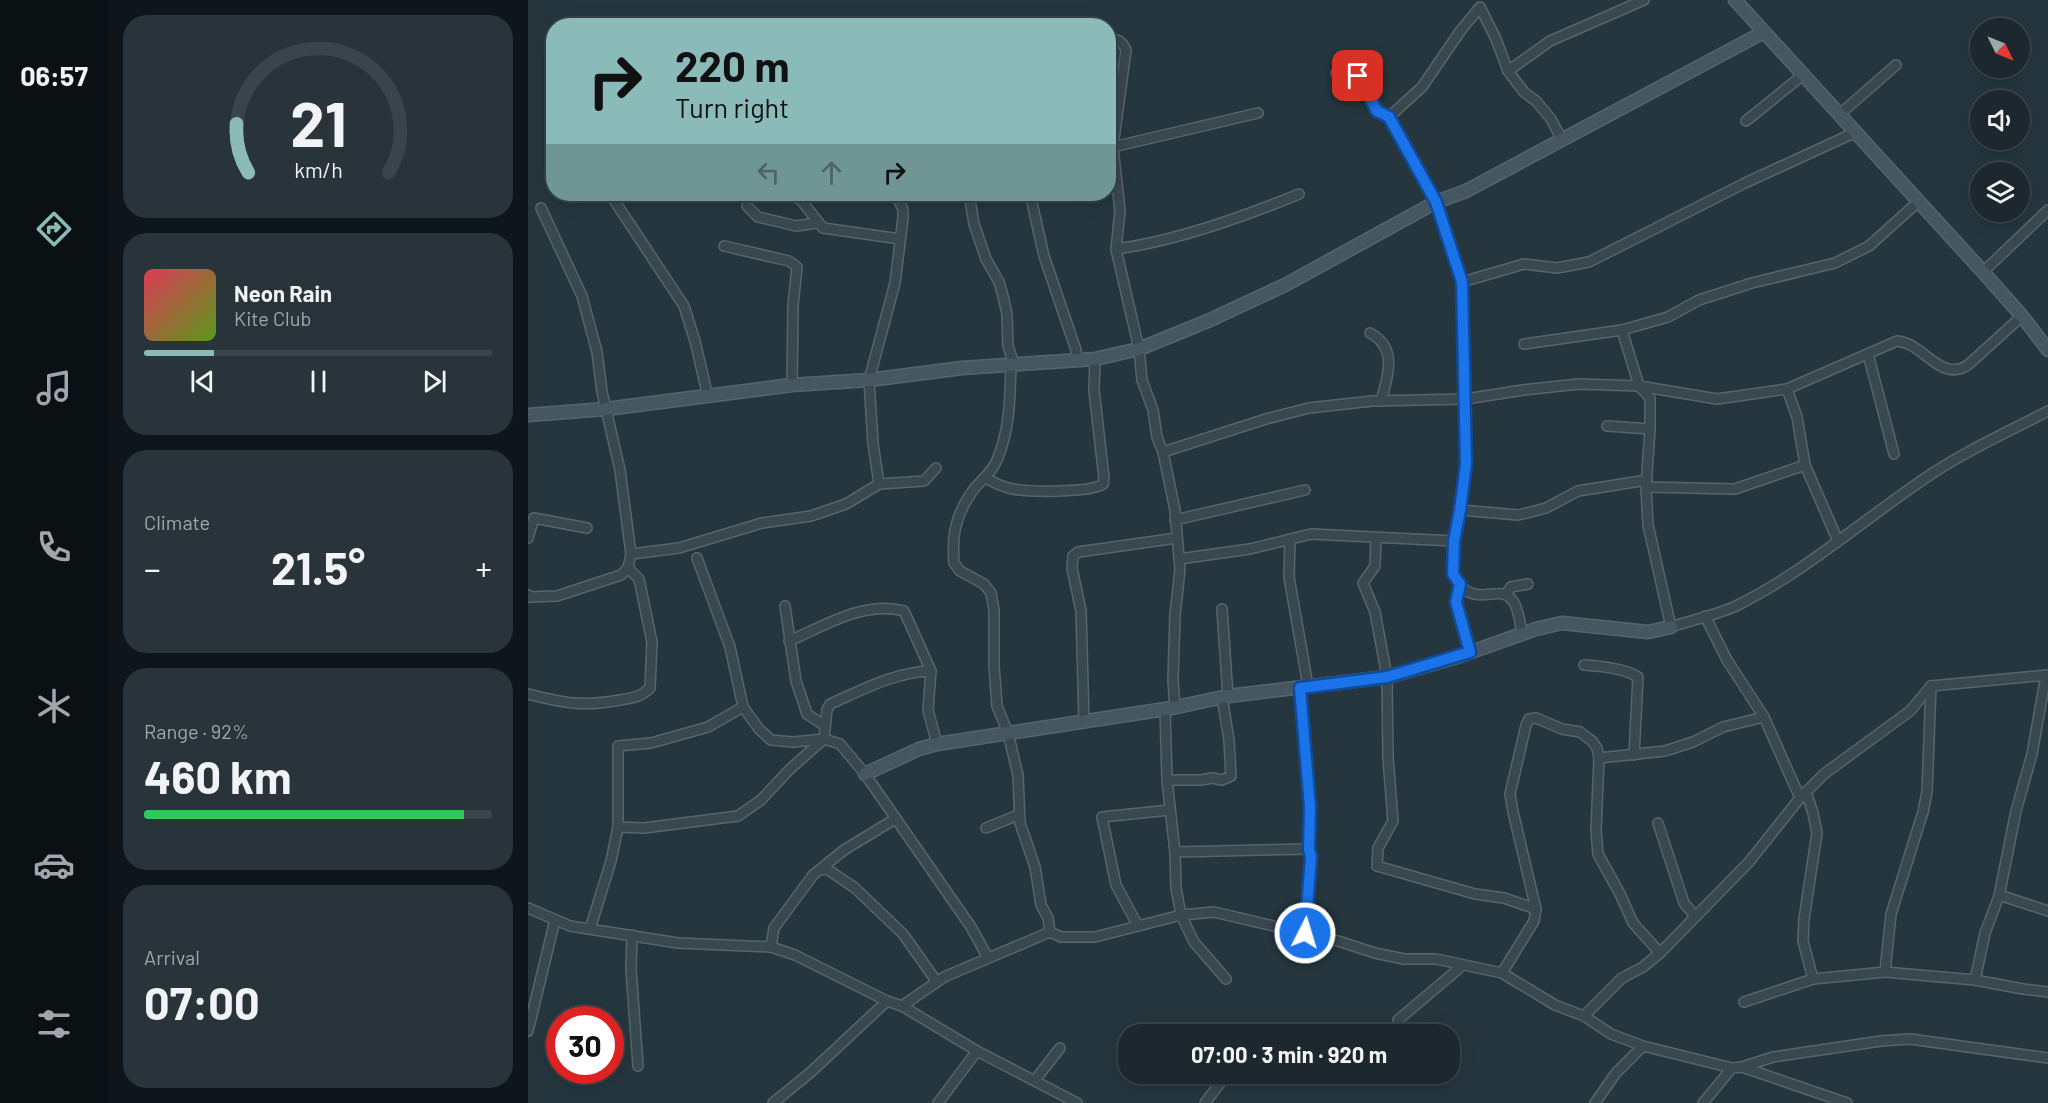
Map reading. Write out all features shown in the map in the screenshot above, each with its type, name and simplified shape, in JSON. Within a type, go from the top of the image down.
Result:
[{"type":"street","points":[[1508,71],[1550,41],[1644,0]]},
{"type":"street","points":[[1735,0],[1983,272],[2048,350]]},
{"type":"street","points":[[1479,4],[1508,71],[1524,92],[1536,101],[1551,119],[1562,140]]},
{"type":"street","points":[[1389,117],[1422,87],[1479,4]]},
{"type":"street","points":[[528,414],[606,410],[792,385],[869,380],[1013,364],[1095,359],[1139,349],[1210,320],[1287,284],[1436,202],[1466,191],[1764,32]]},
{"type":"street","points":[[1116,39],[1122,42],[1126,50],[1116,94]]},
{"type":"street","points":[[1840,114],[1896,65]]},
{"type":"street","points":[[1336,73],[1358,76],[1377,111],[1389,117],[1436,202],[1462,282],[1466,464],[1454,541],[1453,574],[1460,584],[1472,594],[1481,596],[1506,594],[1513,600],[1522,633]]},
{"type":"street","points":[[1746,121],[1804,74]]},
{"type":"street","points":[[1116,146],[1258,113]]},
{"type":"street","points":[[1462,282],[1524,264],[1557,268],[1590,262],[1745,183],[1856,132]]},
{"type":"street","points":[[1116,174],[1120,211],[1116,249],[1139,349],[1142,380],[1153,410],[1157,437],[1163,452],[1175,520],[1180,569],[1175,615],[1167,780],[1175,852],[1176,888],[1181,915],[1194,942],[1226,979]]},
{"type":"street","points":[[1116,249],[1132,247],[1219,224],[1299,194]]},
{"type":"street","points":[[615,201],[684,306],[695,341],[708,398]]},
{"type":"street","points":[[801,201],[823,228],[900,239]]},
{"type":"street","points":[[879,484],[873,443],[869,380],[896,283],[903,209],[899,201]]},
{"type":"street","points":[[970,201],[974,224],[986,259],[999,282],[1003,296],[1007,314],[1008,346],[1013,364],[1009,414],[1004,440],[996,462],[986,478],[972,491],[954,524],[954,563],[960,571],[984,584],[991,593],[994,610],[997,706],[1008,733],[1018,775],[1018,814],[1035,867],[1041,905],[1048,918],[1050,932]]},
{"type":"street","points":[[1032,201],[1044,256],[1077,359]]},
{"type":"street","points":[[1524,344],[1622,330],[1668,317],[1699,300],[1835,263],[1869,246],[1918,202]]},
{"type":"street","points":[[747,206],[758,217],[796,226],[817,223]]},
{"type":"street","points":[[528,595],[529,597],[558,596],[621,575],[628,568],[632,554],[620,470],[606,410],[597,352],[582,296],[541,208]]},
{"type":"street","points":[[1983,272],[2048,210]]},
{"type":"street","points":[[724,246],[789,261],[797,267],[793,306],[792,385]]},
{"type":"street","points":[[1163,452],[1266,419],[1309,408],[1381,401],[1466,399],[1579,384],[1639,386],[1717,399],[1787,389],[1897,340],[1903,341],[1947,370],[1959,371],[2022,316]]},
{"type":"street","points":[[1622,330],[1639,386],[1650,398],[1646,484],[1648,525],[1671,627]]},
{"type":"street","points":[[1370,333],[1379,338],[1387,348],[1389,372],[1381,401]]},
{"type":"street","points":[[1868,354],[1893,454]]},
{"type":"street","points":[[986,478],[1013,489],[1045,491],[1094,489],[1103,484],[1094,390],[1095,359]]},
{"type":"street","points":[[1787,389],[1797,417],[1805,465],[1838,541]]},
{"type":"street","points":[[865,774],[919,749],[937,744],[1170,709],[1225,697],[1387,677],[1470,652],[1522,633],[1562,623],[1648,632],[1671,627],[1734,606],[1760,592],[1838,541],[1925,478],[1963,455],[2048,411]]},
{"type":"street","points":[[1607,426],[1650,429]]},
{"type":"street","points":[[1460,510],[1518,514],[1546,508],[1578,491],[1646,484],[1735,489],[1805,465]]},
{"type":"street","points":[[632,554],[679,548],[762,523],[811,516],[846,504],[879,484],[924,481],[936,468]]},
{"type":"street","points":[[1175,520],[1305,490]]},
{"type":"street","points":[[528,538],[534,518],[586,528]]},
{"type":"street","points":[[1179,559],[1250,549],[1311,534],[1454,541]]},
{"type":"street","points":[[1084,721],[1081,610],[1072,568],[1073,556],[1078,552],[1177,538]]},
{"type":"street","points":[[1376,538],[1375,566],[1363,583],[1375,612],[1387,677],[1388,759],[1394,821],[1378,848],[1377,866],[1475,894],[1504,898],[1536,909]]},
{"type":"street","points":[[1290,539],[1288,577],[1304,687],[1310,807],[1309,849],[1311,857],[1305,933]]},
{"type":"street","points":[[697,558],[730,647],[743,707],[759,729],[771,740],[793,742],[824,739],[840,744],[865,774],[972,927],[988,957]]},
{"type":"street","points":[[528,694],[566,704],[588,705],[643,695],[650,688],[652,642],[639,579],[628,568]]},
{"type":"street","points":[[1460,584],[1456,602],[1470,652]]},
{"type":"street","points":[[1506,594],[1511,587],[1528,584]]},
{"type":"street","points":[[1456,602],[1472,594]]},
{"type":"street","points":[[785,606],[796,681],[807,714],[825,726]]},
{"type":"street","points":[[789,641],[860,611],[895,608],[904,611],[930,671],[928,710],[937,744]]},
{"type":"street","points":[[1167,780],[1201,780],[1212,777],[1222,780],[1231,776],[1222,609]]},
{"type":"street","points":[[1705,616],[1727,660],[1764,717],[1813,813],[1817,833],[1804,919],[1803,941],[1813,980]]},
{"type":"street","points":[[1584,665],[1600,665],[1632,673],[1638,677],[1634,755]]},
{"type":"street","points":[[618,827],[644,828],[738,816],[761,800],[790,769],[824,739],[826,710],[830,704],[893,678],[913,672],[930,671]]},
{"type":"street","points":[[1584,1016],[1622,978],[1643,967],[1660,953],[1749,862],[1803,795],[1824,774],[1910,711],[1931,686],[2047,675],[2032,754],[2014,822],[1999,896],[1985,933],[1976,980]]},
{"type":"street","points":[[1886,972],[1891,914],[1923,812],[1927,792],[1931,686]]},
{"type":"street","points":[[590,929],[611,861],[618,827],[618,746],[651,743],[708,727],[743,707]]},
{"type":"street","points":[[1599,758],[1665,751],[1693,742],[1723,727],[1764,717]]},
{"type":"street","points":[[1502,973],[1534,921],[1536,909],[1512,812],[1510,794],[1526,725],[1529,719],[1536,718],[1562,729],[1580,732],[1597,748],[1599,758],[1596,831],[1598,854],[1633,923],[1660,953]]},
{"type":"street","points":[[1138,926],[1116,885],[1102,817],[1170,810]]},
{"type":"street","points":[[986,828],[1018,814]]},
{"type":"street","points":[[771,947],[774,928],[813,875],[844,850],[895,819]]},
{"type":"street","points":[[1658,823],[1684,903],[1695,916]]},
{"type":"street","points":[[1175,852],[1309,849]]},
{"type":"street","points":[[820,870],[827,869],[855,888],[903,934],[937,982]]},
{"type":"street","points":[[1999,896],[2048,911]]},
{"type":"street","points":[[528,908],[570,926],[678,943],[771,947],[795,955],[886,1001],[902,1006],[977,1051],[1077,1103]]},
{"type":"street","points":[[902,1006],[937,982],[988,957],[1050,932],[1061,937],[1095,937],[1181,915],[1214,912],[1305,933],[1375,954],[1404,959],[1436,959],[1502,973],[1555,1005],[1584,1016],[1611,1034],[1643,1046],[1732,1068],[1773,1057],[1910,1039],[2048,1058]]},
{"type":"street","points":[[528,1031],[555,920]]},
{"type":"street","points":[[632,935],[631,969],[638,1066]]},
{"type":"street","points":[[1398,1020],[1463,965]]},
{"type":"street","points":[[1744,1002],[1813,980],[1886,972],[1976,980],[2048,992]]},
{"type":"street","points":[[773,1103],[811,1072],[886,1001]]},
{"type":"street","points":[[1595,1103],[1616,1073],[1643,1046]]},
{"type":"street","points":[[1035,1080],[1060,1048]]},
{"type":"street","points":[[938,1103],[977,1051]]},
{"type":"street","points":[[1742,1067],[1847,1103]]},
{"type":"street","points":[[1703,1103],[1732,1068]]},
{"type":"street","points":[[1205,1103],[1219,1084]]},
{"type":"route","points":[[1305,933],[1311,857],[1309,849],[1310,807],[1300,688],[1387,677],[1470,652],[1456,602],[1460,584],[1453,574],[1454,541],[1466,464],[1462,282],[1436,202],[1389,117],[1377,111],[1358,76]]}]
